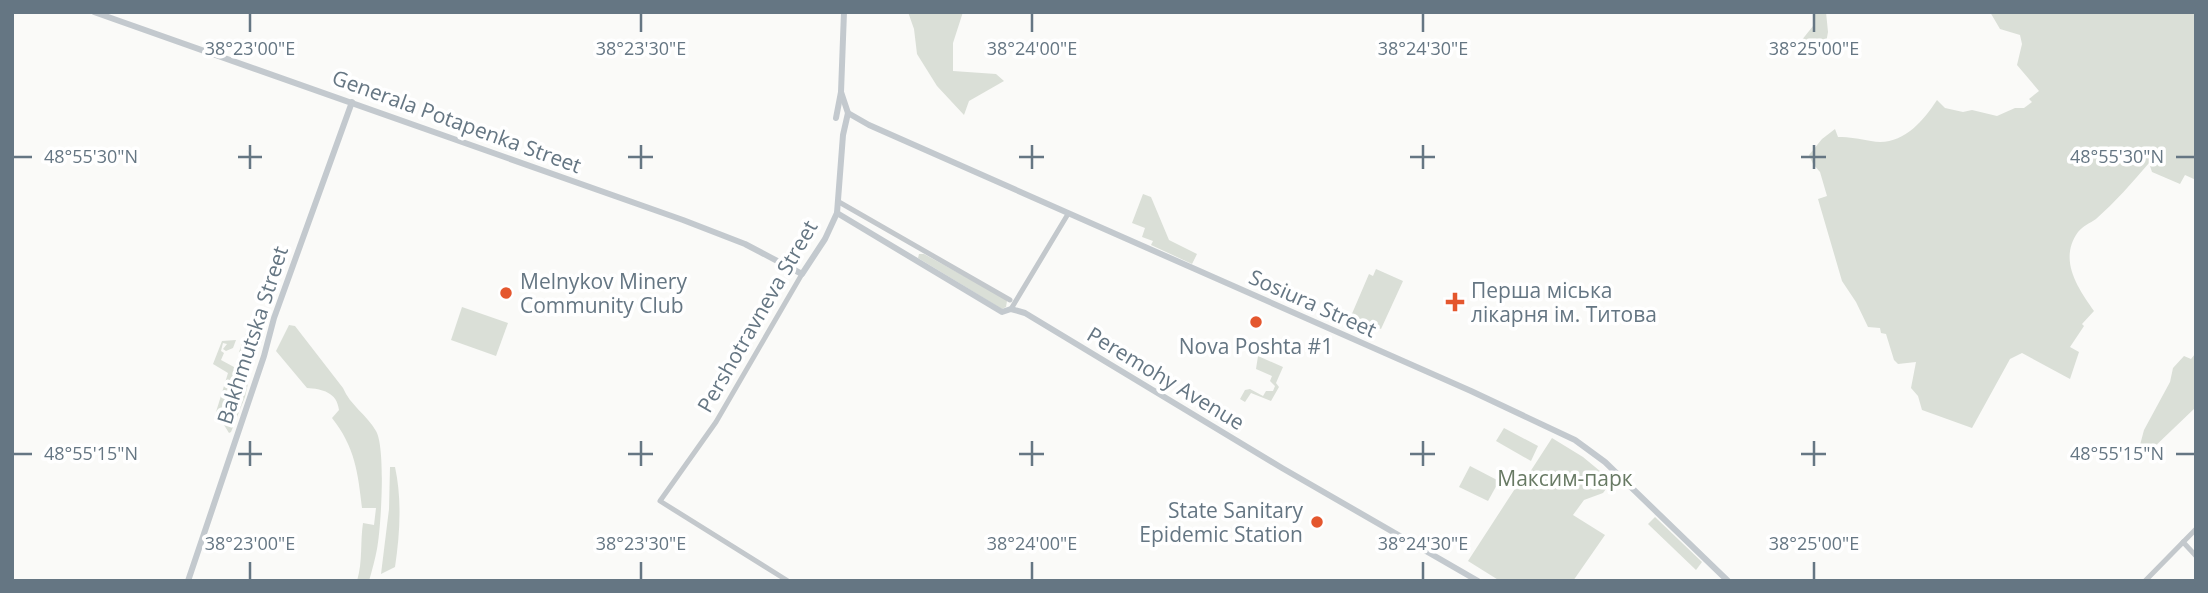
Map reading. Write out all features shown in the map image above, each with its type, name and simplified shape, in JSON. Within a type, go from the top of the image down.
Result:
[{"type":"main road","name":"Generala Potapenka Street","points":[[94,12],[733,239],[803,274]]},
{"type":"main road","points":[[844,12],[841,92],[836,118],[840,122],[846,121]]},
{"type":"main road","points":[[841,92],[848,112]]},
{"type":"main road","name":"Bakhmutska Street","points":[[188,581],[264,356],[274,318],[352,102]]},
{"type":"main road","points":[[839,110],[848,112]]},
{"type":"main road","name":"Pershotravneva Street","points":[[803,274],[837,214],[843,135],[848,112]]},
{"type":"main road","name":"Sosiura Street","points":[[848,112],[875,128],[1471,391],[1575,440],[1605,462],[1728,581]]},
{"type":"main road","name":"Pershotravneva Street","points":[[836,118],[843,135]]},
{"type":"main road","name":"Peremohy Avenue","points":[[837,214],[1002,312],[1011,309],[1025,313],[1294,475],[1478,581]]},
{"type":"street","points":[[839,202],[1010,300]]},
{"type":"street","points":[[1011,309],[1068,214]]},
{"type":"street","name":"Pershotravneva Street","points":[[788,581],[660,500],[716,422],[803,274]]},
{"type":"street","points":[[1010,300],[1019,296]]},
{"type":"street","points":[[1010,300],[1011,309]]},
{"type":"street","points":[[2145,581],[2196,529]]},
{"type":"street","points":[[2183,542],[2196,556]]},
{"type":"green space","points":[[908,12],[963,12],[953,43],[953,71],[996,74],[1004,81],[969,101],[964,115],[937,86],[917,54],[914,29]]},
{"type":"green space","points":[[1816,12],[1826,12],[1826,43],[1801,41],[1813,26],[1813,15]]},
{"type":"green space","points":[[1990,12],[2196,12],[2196,180],[2185,175],[2180,184],[2152,172],[2149,163],[2110,206],[2078,232],[2072,242],[2070,263],[2082,293],[2094,311],[2082,324],[2084,326],[2070,347],[2079,352],[2070,379],[2022,353],[2010,359],[1972,428],[1922,410],[1918,396],[1911,388],[1916,362],[1898,364],[1894,360],[1886,334],[1881,333],[1880,328],[1868,327],[1842,281],[1818,199],[1827,196],[1820,172],[1809,155],[1822,139],[1835,129],[1838,137],[1871,141],[1882,142],[1901,137],[1925,117],[1937,100],[1945,108],[1963,112],[1972,110],[1997,116],[2015,108],[2024,108],[2032,102],[2029,99],[2039,91],[2017,65],[2022,44],[2020,35],[2000,29]]},
{"type":"green space","points":[[1143,194],[1151,197],[1169,240],[1197,254],[1192,264],[1151,245],[1153,241],[1142,237],[1145,228],[1132,223]]},
{"type":"green space","points":[[919,254],[924,254],[1004,298],[1007,301],[1006,307],[1002,309],[918,258]]},
{"type":"green space","points":[[1376,269],[1403,281],[1381,329],[1351,316],[1369,274],[1373,276]]},
{"type":"green space","points":[[462,307],[508,323],[496,356],[451,340]]},
{"type":"green space","points":[[249,325],[260,330],[259,334],[264,336],[252,366],[244,364],[239,352]]},
{"type":"green space","points":[[289,325],[295,326],[372,425],[379,440],[382,470],[380,524],[369,581],[357,581],[363,523],[374,525],[376,508],[362,508],[351,450],[332,418],[339,410],[335,399],[323,391],[307,388],[276,351]]},
{"type":"green space","points":[[236,340],[233,348],[226,351],[223,349],[227,344],[223,343],[221,351],[224,353],[221,360],[247,374],[249,379],[245,397],[229,433],[216,412],[228,373],[213,364],[222,341]]},
{"type":"green space","points":[[2196,346],[2196,407],[2150,451],[2140,445],[2144,430],[2170,382],[2173,368],[2184,356],[2191,359]]},
{"type":"green space","points":[[1258,356],[1283,367],[1276,383],[1279,387],[1271,401],[1251,393],[1245,402],[1240,399],[1245,390],[1250,389],[1263,396],[1266,391],[1273,391],[1275,386],[1270,381],[1272,376],[1256,369]]},
{"type":"green space","points":[[1504,428],[1538,446],[1531,461],[1496,441]]},
{"type":"green space","name":"Максим-парк","points":[[1552,438],[1583,457],[1612,481],[1603,493],[1584,500],[1573,515],[1605,535],[1573,581],[1500,581],[1468,561],[1518,484],[1521,486]]},
{"type":"green space","points":[[1470,466],[1499,481],[1488,501],[1459,487]]},
{"type":"green space","points":[[390,467],[395,467],[399,491],[398,542],[395,567],[381,574],[389,509]]},
{"type":"green space","points":[[1655,517],[1702,562],[1696,570],[1648,524]]},
{"type":"place","name":"Melnykov Minery Community Club","points":[[506,293]]},
{"type":"place","name":"Перша міська лікарня ім. Титова","points":[[1455,302]]},
{"type":"place","name":"Nova Poshta #1","points":[[1256,322]]},
{"type":"place","name":"State Sanitary Epidemic Station","points":[[1317,522]]}]
